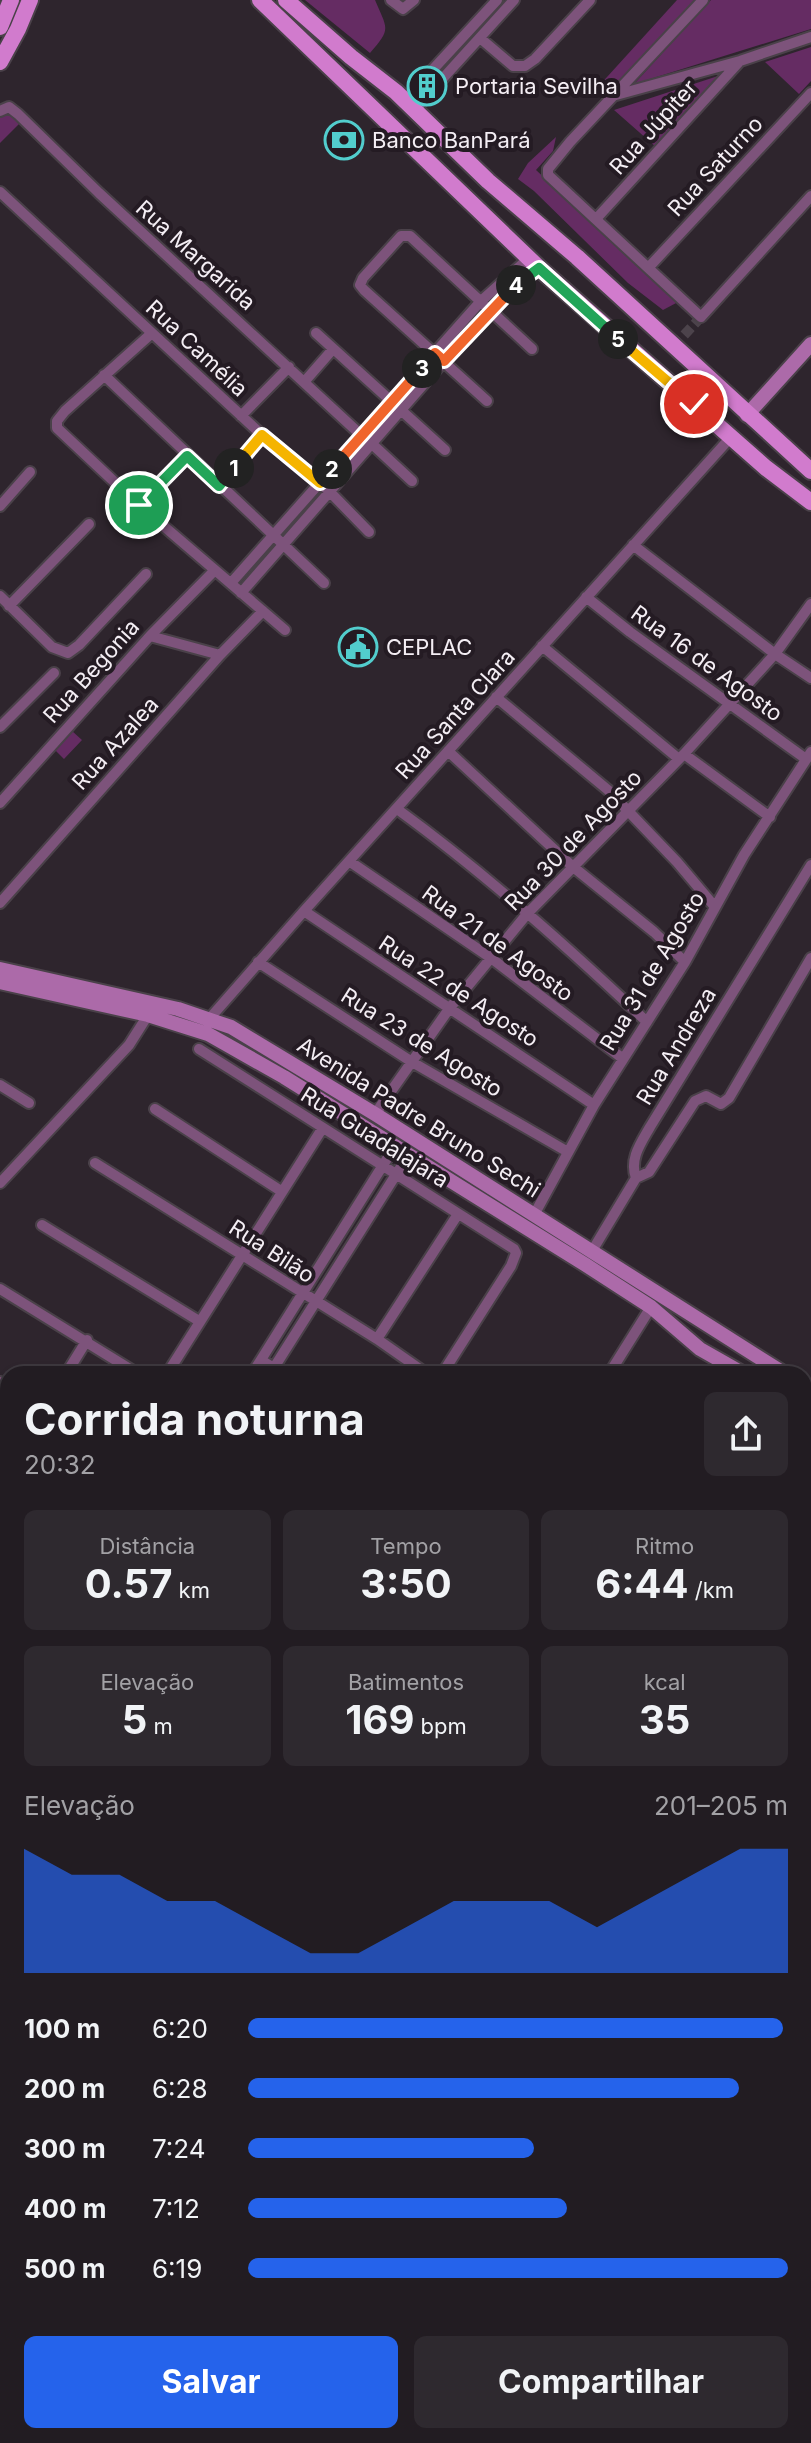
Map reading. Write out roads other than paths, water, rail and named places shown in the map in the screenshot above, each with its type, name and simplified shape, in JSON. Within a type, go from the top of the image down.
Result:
[{"type":"main road","points":[[0,27],[11,0]]},
{"type":"main road","points":[[0,62],[30,0]]},
{"type":"main road","points":[[260,0],[534,263],[731,437],[811,502]]},
{"type":"main road","points":[[286,0],[409,105],[439,137],[577,257],[811,471]]},
{"type":"main road","points":[[470,202],[488,181]]},
{"type":"main road","points":[[747,415],[811,344]]},
{"type":"main road","points":[[685,396],[693,383],[704,375]]},
{"type":"main road","name":"Avenida Padre Bruno Sechi","points":[[0,969],[210,1018],[242,1033],[771,1366]]},
{"type":"main road","name":"Avenida Padre Bruno Sechi","points":[[0,982],[148,1015],[208,1034],[409,1154],[651,1307],[693,1343],[729,1366]]},
{"type":"main road","points":[[693,1343],[703,1341],[709,1326]]},
{"type":"main road","points":[[713,1357],[715,1343],[729,1341]]},
{"type":"street","points":[[391,0],[403,9],[414,0]]},
{"type":"street","points":[[409,105],[426,78],[497,0]]},
{"type":"street","points":[[409,105],[435,87],[514,0]]},
{"type":"street","points":[[480,38],[513,66],[525,66],[590,0]]},
{"type":"street","points":[[703,0],[547,172],[701,317],[811,196]]},
{"type":"street","points":[[614,96],[740,61],[811,37]]},
{"type":"street","name":"Rua Júpiter","points":[[596,219],[740,61]]},
{"type":"street","points":[[426,78],[441,76],[435,87]]},
{"type":"street","name":"Rua Saturno","points":[[649,267],[811,93]]},
{"type":"street","name":"Rua Margarida","points":[[2,110],[9,107],[18,114],[361,435]]},
{"type":"street","name":"Rua Camélia","points":[[0,192],[241,416],[329,491],[369,532]]},
{"type":"street","points":[[487,401],[364,290],[360,285],[363,278],[401,236],[410,236],[532,349]]},
{"type":"street","points":[[241,593],[401,410],[480,302],[534,263]]},
{"type":"street","points":[[231,583],[392,402],[490,311],[534,263]]},
{"type":"street","points":[[152,333],[60,417],[56,425],[58,431],[285,630]]},
{"type":"street","points":[[316,333],[445,450]]},
{"type":"street","points":[[305,381],[333,349]]},
{"type":"street","points":[[241,416],[289,367]]},
{"type":"street","points":[[104,375],[324,583]]},
{"type":"street","points":[[219,486],[262,435]]},
{"type":"street","name":"Rua Santa Clara","points":[[210,1018],[731,437]]},
{"type":"street","points":[[371,443],[412,481]]},
{"type":"street","points":[[139,505],[187,456]]},
{"type":"street","points":[[0,506],[30,472]]},
{"type":"street","points":[[9,606],[89,524]]},
{"type":"street","points":[[633,545],[811,678]]},
{"type":"street","name":"Rua Begonia","points":[[0,803],[150,636],[215,570]]},
{"type":"street","points":[[0,596],[52,647],[68,653],[146,574]]},
{"type":"street","name":"Rua 16 de Agosto","points":[[586,597],[728,702],[809,756]]},
{"type":"street","name":"Rua 30 de Agosto","points":[[375,1114],[449,1009],[527,914],[681,757],[775,654],[810,607]]},
{"type":"street","name":"Rua Azalea","points":[[0,903],[220,655],[263,611]]},
{"type":"street","points":[[150,636],[220,655]]},
{"type":"street","points":[[542,646],[681,757],[770,817]]},
{"type":"street","points":[[0,727],[54,673]]},
{"type":"street","points":[[496,697],[577,762],[627,811],[715,907]]},
{"type":"street","points":[[448,751],[572,866],[654,932],[685,962]]},
{"type":"street","name":"Rua 31 de Agosto","points":[[534,1215],[622,1058],[685,962],[744,855],[809,756]]},
{"type":"street","points":[[397,809],[453,851],[527,914],[647,1022]]},
{"type":"street","name":"Rua 21 de Agosto","points":[[349,861],[491,958],[622,1058]]},
{"type":"street","name":"Rua Andreza","points":[[592,1251],[636,1178],[633,1169],[639,1146],[811,865]]},
{"type":"street","name":"Rua 22 de Agosto","points":[[304,911],[594,1105]]},
{"type":"street","points":[[636,1178],[649,1172],[695,1101],[706,1096],[721,1104],[729,1098],[811,958]]},
{"type":"street","name":"Rua 23 de Agosto","points":[[258,962],[412,1062],[568,1152]]},
{"type":"street","points":[[0,1183],[129,1045],[148,1015]]},
{"type":"street","name":"Rua Guadalajara","points":[[199,1049],[511,1246],[516,1253],[511,1266],[447,1366]]},
{"type":"street","points":[[0,1085],[29,1103]]},
{"type":"street","points":[[155,1109],[281,1191]]},
{"type":"street","points":[[172,1366],[322,1129]]},
{"type":"street","points":[[257,1366],[395,1146]]},
{"type":"street","points":[[279,1366],[314,1302],[409,1154]]},
{"type":"street","name":"Rua Bilão","points":[[95,1163],[416,1366]]},
{"type":"street","points":[[377,1339],[458,1214]]},
{"type":"street","points":[[42,1225],[199,1321]]},
{"type":"street","points":[[0,1289],[126,1366]]},
{"type":"street","points":[[614,1366],[651,1307]]},
{"type":"street","points":[[71,1366],[87,1340]]},
{"type":"street","points":[[261,1360],[268,1366]]},
{"type":"tunnel","points":[[674,346],[701,317]]},
{"type":"place","name":"Portaria Sevilha","points":[[427,86]]},
{"type":"place","name":"Banco BanPará","points":[[344,140]]},
{"type":"place","name":"CEPLAC","points":[[358,647]]}]
